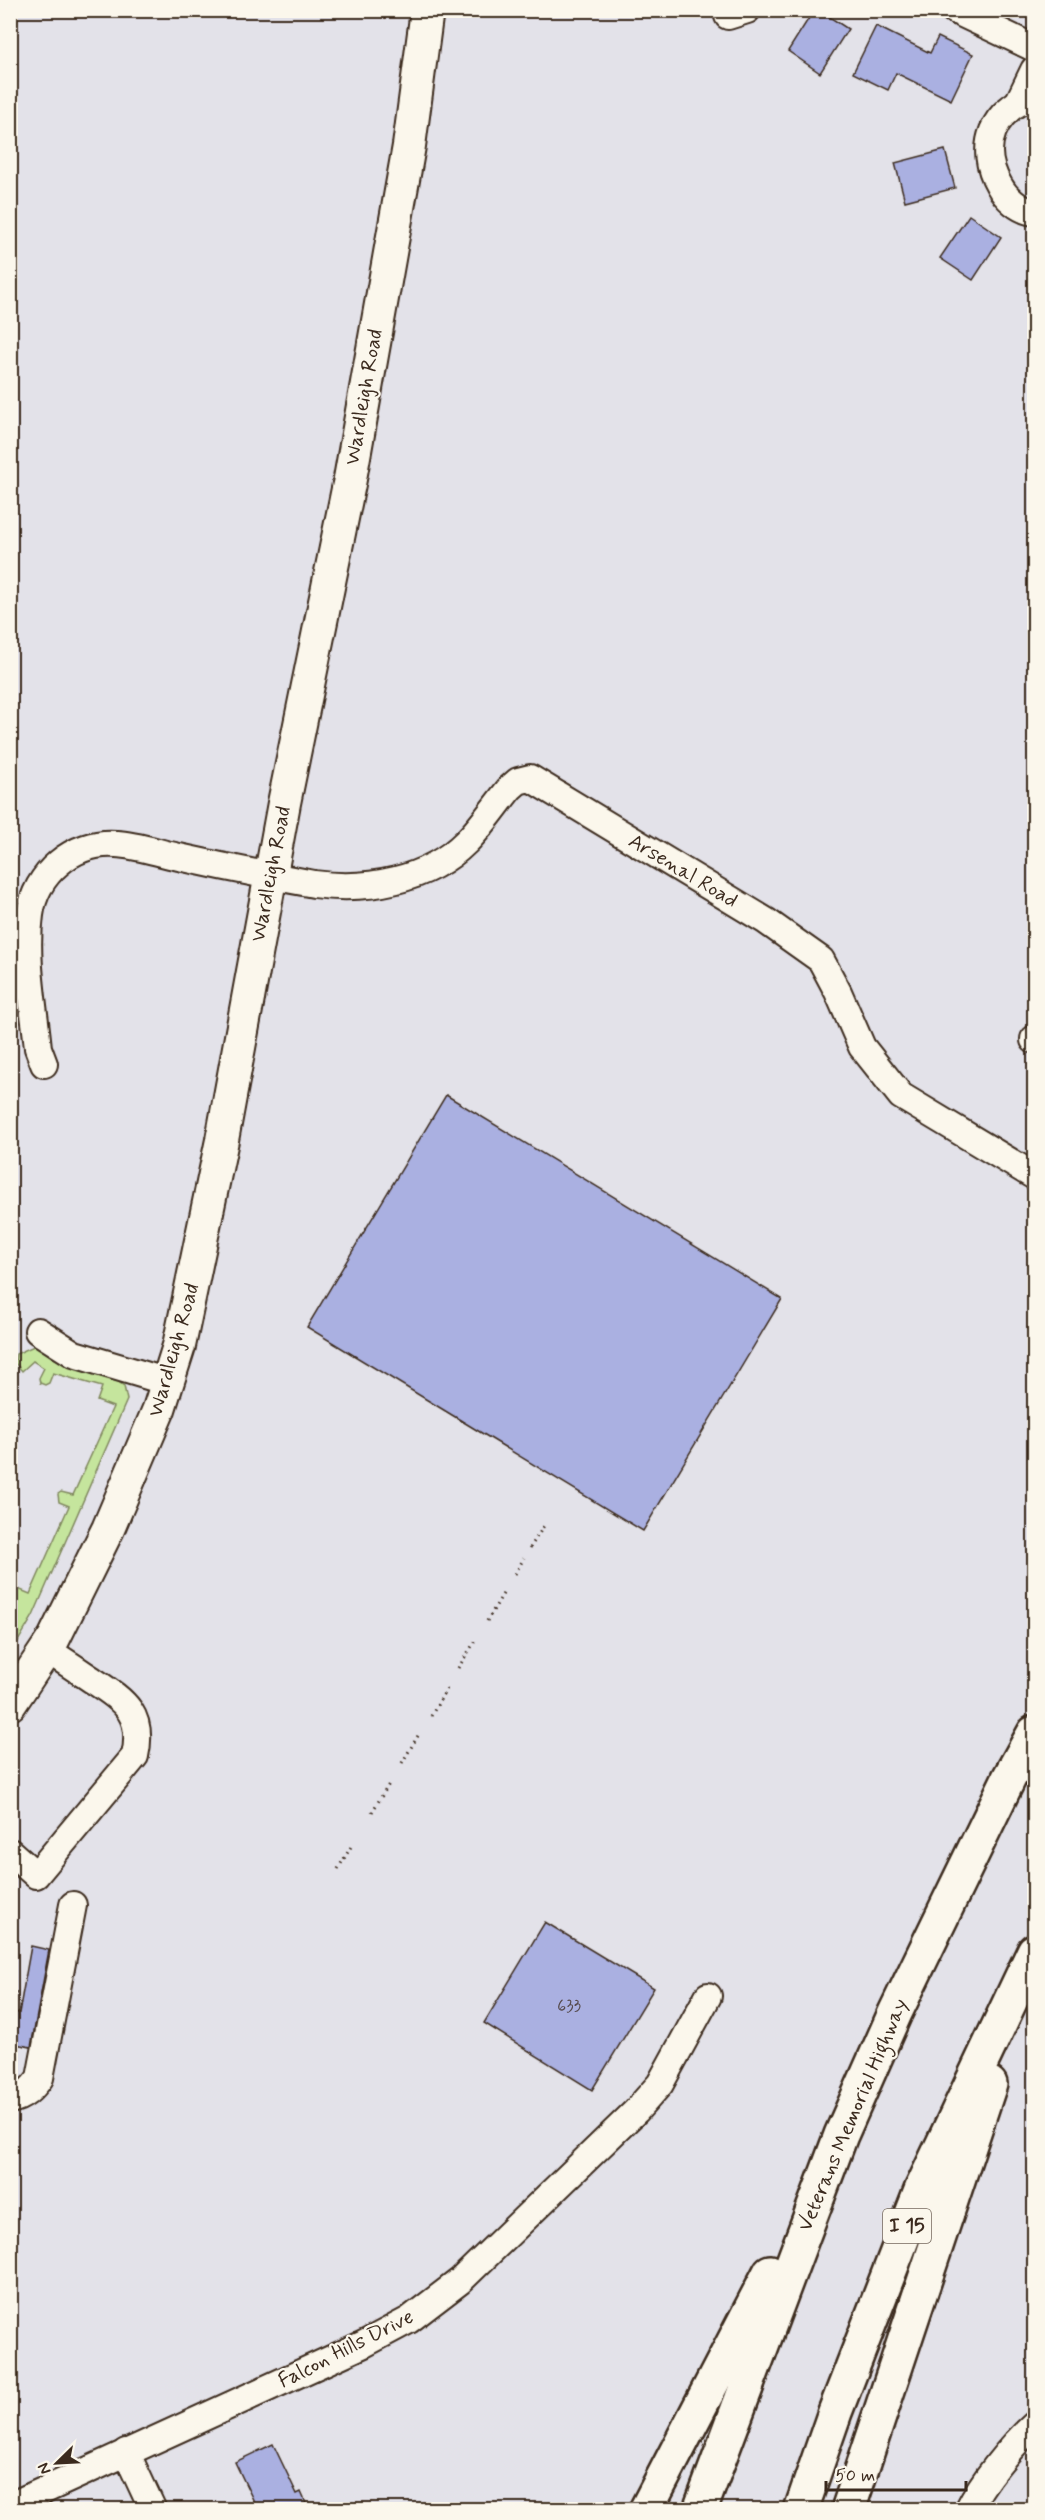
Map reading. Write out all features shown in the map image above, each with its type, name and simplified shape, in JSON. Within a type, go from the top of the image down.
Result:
[{"type":"highway","name":"Veterans Memorial Highway","points":[[700,2510],[841,2135],[895,2013],[1009,1778],[1035,1733]]},
{"type":"highway","points":[[848,2510],[1035,1951]]},
{"type":"highway","name":"I 15","points":[[801,2510],[835,2412],[922,2188],[1035,1951]]},
{"type":"highway","points":[[646,2510],[841,2135]]},
{"type":"main road","name":"Wardleigh Road","points":[[10,1704],[47,1650],[108,1529],[168,1382],[195,1275],[352,467],[409,146],[427,10]]},
{"type":"street","points":[[954,10],[1035,48]]},
{"type":"street","points":[[1035,70],[1027,99],[1003,114],[992,132],[988,153],[990,170],[1005,196],[1027,211],[1035,212]]},
{"type":"street","name":"Arsenal Road","points":[[271,877],[353,887],[387,882],[429,869],[466,843],[510,788],[518,781],[530,778],[766,921],[821,960],[862,1047],[901,1096],[1035,1176]]},
{"type":"street","points":[[44,1064],[38,1048],[28,936],[34,895],[49,872],[61,861],[75,852],[116,844],[271,877]]},
{"type":"street","points":[[38,1332],[74,1354],[168,1382]]},
{"type":"street","points":[[10,1852],[36,1875],[135,1756],[138,1741],[132,1711],[122,1699],[47,1650]]},
{"type":"street","points":[[10,2100],[22,2096],[33,2088],[40,2078],[73,1905]]},
{"type":"street","name":"Falcon Hills Drive","points":[[10,2506],[364,2344],[409,2320],[460,2281],[636,2111],[660,2084],[708,1996]]},
{"type":"street","points":[[968,2510],[974,2497],[1020,2437],[1035,2425]]},
{"type":"street","points":[[126,2452],[153,2510]]},
{"type":"path","points":[[530,1548],[545,1524]]},
{"type":"path","points":[[515,1574],[524,1558]]},
{"type":"path","points":[[487,1621],[504,1592]]},
{"type":"path","points":[[458,1668],[476,1641]]},
{"type":"path","points":[[431,1716],[447,1688]]},
{"type":"path","points":[[402,1763],[419,1734]]},
{"type":"path","points":[[372,1812],[390,1784]]},
{"type":"path","points":[[338,1869],[352,1845]]},
{"type":"path","points":[[10,1992],[22,1994]]},
{"type":"green space","points":[[36,1345],[53,1358],[113,1378],[124,1386],[127,1400],[33,1616],[11,1653],[11,1610],[15,1608],[10,1591],[16,1588],[30,1594],[69,1506],[59,1502],[58,1494],[61,1492],[73,1495],[113,1407],[97,1401],[102,1387],[53,1373],[49,1383],[45,1385],[40,1383],[39,1378],[44,1368],[33,1361],[22,1371],[15,1363],[16,1354]]},
{"type":"building","points":[[814,10],[819,10],[848,29],[820,73],[788,51]]},
{"type":"building","points":[[876,26],[930,53],[938,37],[973,54],[951,100],[896,73],[888,90],[853,73]]},
{"type":"building","points":[[945,150],[955,188],[905,201],[895,163]]},
{"type":"building","points":[[969,215],[1001,237],[973,280],[940,258]]},
{"type":"building","points":[[446,1095],[782,1299],[643,1531],[307,1327]]},
{"type":"building","points":[[545,1922],[654,1988],[592,2090],[484,2023]]},
{"type":"building","points":[[31,1946],[49,1950],[31,2047],[10,2043],[10,2011],[19,2013]]},
{"type":"building","points":[[273,2444],[297,2494],[301,2492],[309,2510],[258,2510],[235,2462]]}]
